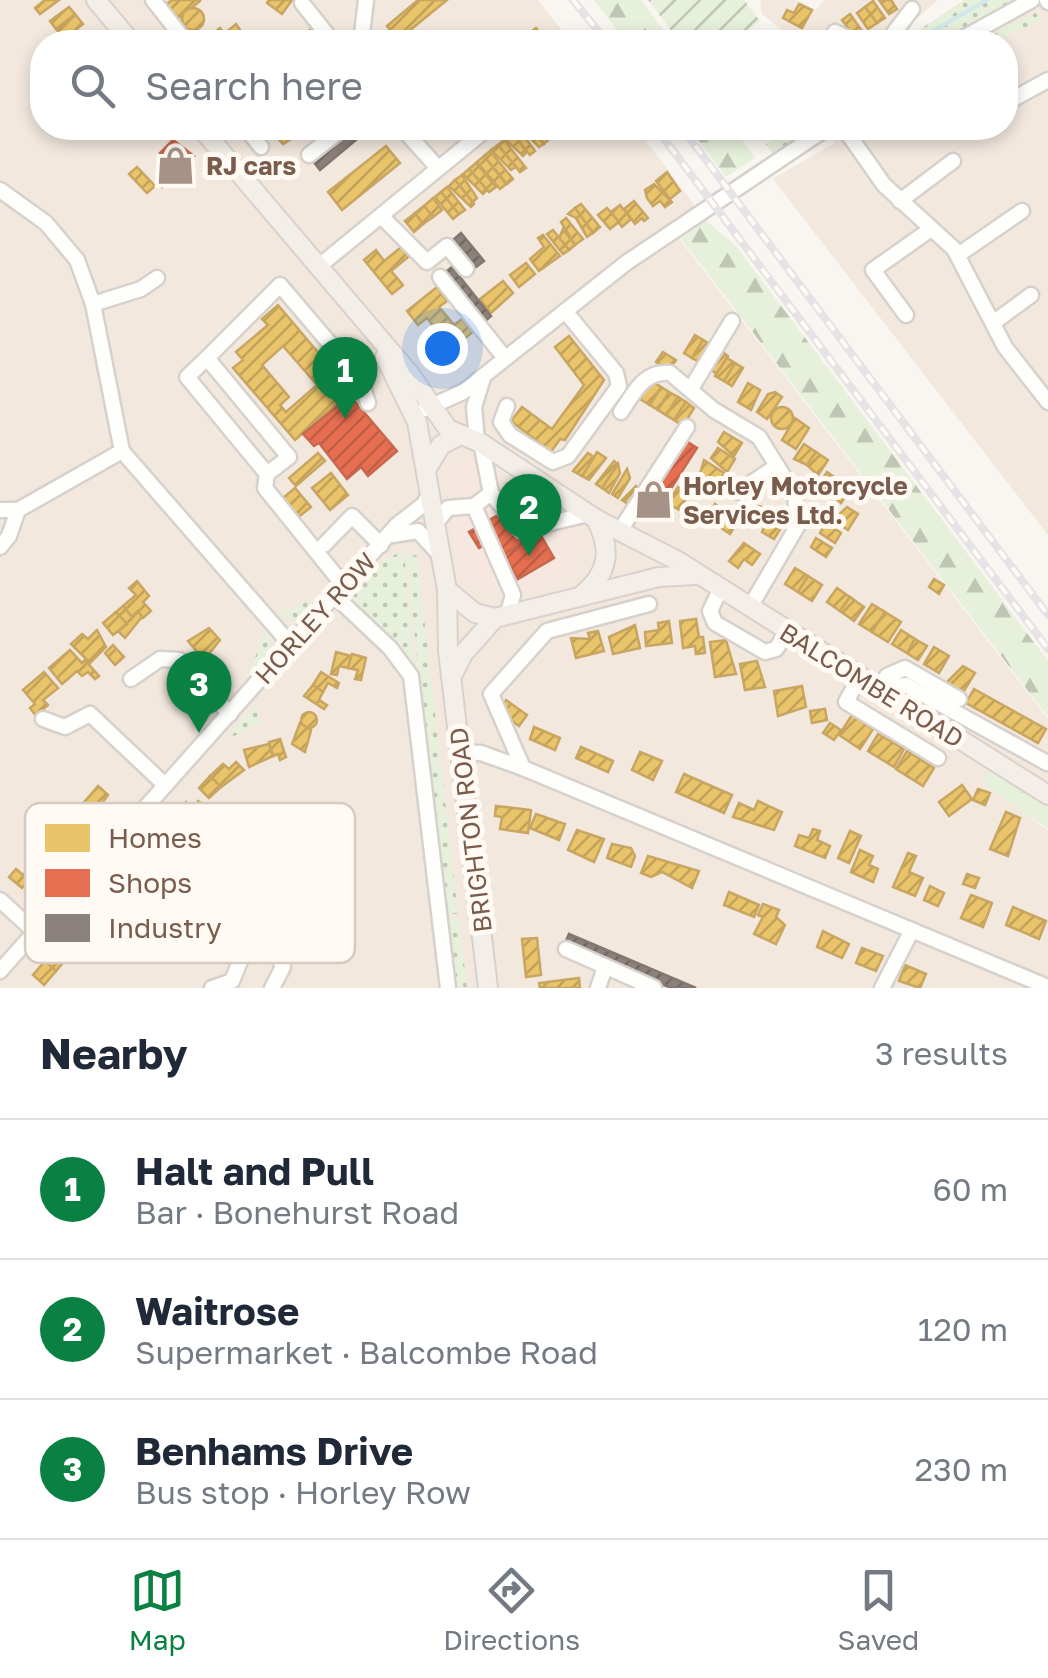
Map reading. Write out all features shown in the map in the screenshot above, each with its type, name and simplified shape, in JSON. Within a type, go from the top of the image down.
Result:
[{"type":"main road","points":[[104,3],[122,30]]},
{"type":"main road","points":[[211,140],[377,341]]},
{"type":"main road","name":"BALCOMBE ROAD","points":[[377,341],[408,373],[430,406],[472,440],[592,517],[621,528],[661,552],[1048,795]]},
{"type":"main road","name":"BRIGHTON ROAD","points":[[377,341],[417,422],[448,590],[448,651],[454,672],[488,988]]},
{"type":"main road","points":[[427,468],[440,445],[472,440]]},
{"type":"main road","points":[[582,595],[604,572],[606,561],[604,535],[592,517]]},
{"type":"main road","points":[[659,578],[661,552]]},
{"type":"main road","points":[[448,590],[475,612],[501,617],[659,578],[696,576]]},
{"type":"main road","points":[[454,672],[463,654],[501,617]]},
{"type":"street","points":[[153,0],[177,30]]},
{"type":"street","points":[[362,30],[366,0]]},
{"type":"street","points":[[978,30],[1032,0]]},
{"type":"street","points":[[302,4],[323,30]]},
{"type":"street","points":[[896,30],[912,9]]},
{"type":"street","points":[[1018,96],[1048,80]]},
{"type":"street","points":[[256,140],[261,146]]},
{"type":"street","points":[[309,155],[327,140]]},
{"type":"street","points":[[413,140],[438,168]]},
{"type":"street","points":[[318,268],[473,140]]},
{"type":"street","points":[[417,422],[430,406],[463,392],[565,311],[738,184],[805,140]]},
{"type":"street","points":[[853,140],[900,201],[958,256],[993,324],[1048,402]]},
{"type":"street","points":[[900,201],[953,162]]},
{"type":"street","points":[[0,190],[46,223],[77,260],[93,304],[122,451],[291,645]]},
{"type":"street","points":[[958,256],[1022,211]]},
{"type":"street","points":[[381,216],[428,262],[448,246],[466,268]]},
{"type":"street","points":[[906,315],[873,270],[930,229]]},
{"type":"street","points":[[440,277],[505,358]]},
{"type":"street","points":[[93,304],[158,278]]},
{"type":"street","points":[[368,403],[360,379],[280,286],[187,377],[266,474],[265,488],[339,591],[406,665],[448,988]]},
{"type":"street","points":[[993,324],[1031,295]]},
{"type":"street","points":[[507,406],[501,422],[510,435],[553,462],[568,456],[620,386],[616,374],[565,311]]},
{"type":"street","points":[[692,386],[732,321]]},
{"type":"street","points":[[207,358],[288,456],[266,474]]},
{"type":"street","points":[[622,412],[642,382],[655,373],[670,373],[692,386],[714,410],[759,437],[794,495],[798,525],[750,607]]},
{"type":"street","points":[[484,377],[474,407],[472,440],[491,493],[521,530],[592,517]]},
{"type":"street","points":[[621,528],[687,427]]},
{"type":"street","points":[[0,510],[18,510],[122,451]]},
{"type":"street","points":[[738,492],[777,466]]},
{"type":"street","name":"HORLEY ROW","points":[[149,803],[339,591],[424,504],[430,491]]},
{"type":"street","points":[[436,523],[448,508],[474,506],[491,493]]},
{"type":"street","points":[[474,506],[513,595],[501,617]]},
{"type":"street","points":[[0,547],[9,536],[18,510]]},
{"type":"street","points":[[324,545],[352,516],[386,540]]},
{"type":"street","name":"HORLEY ROW","points":[[386,540],[418,532],[439,554]]},
{"type":"street","points":[[720,590],[710,611],[715,622],[764,652],[776,649],[787,632]]},
{"type":"street","points":[[523,768],[491,694],[546,631],[648,604]]},
{"type":"street","points":[[130,679],[160,659],[179,660],[230,714]]},
{"type":"street","points":[[882,692],[887,676],[905,668],[959,699]]},
{"type":"street","points":[[859,678],[846,702],[938,758]]},
{"type":"street","points":[[882,692],[906,685],[1047,763]]},
{"type":"street","points":[[43,718],[65,727],[90,714],[165,785]]},
{"type":"street","points":[[461,752],[482,753],[523,768],[912,930],[1028,984],[1048,987]]},
{"type":"street","points":[[0,900],[25,922]]},
{"type":"street","points":[[882,988],[912,930]]},
{"type":"street","name":"HORLEY ROW","points":[[0,971],[25,944]]},
{"type":"street","points":[[566,949],[654,988]]},
{"type":"street","points":[[272,988],[282,977],[281,963]]},
{"type":"street","points":[[598,988],[605,966]]},
{"type":"street","points":[[212,988],[235,984]]},
{"type":"shaded area","points":[[0,0],[538,0],[562,30],[30,30],[30,140],[645,140],[694,204],[680,240],[1048,719],[1048,794],[1032,819],[1048,830],[1048,988],[0,988]]},
{"type":"shaded area","points":[[760,0],[797,0],[816,10],[824,0],[938,0],[904,30],[781,30],[762,14]]},
{"type":"shaded area","points":[[1032,0],[1048,0],[1048,535],[773,179],[835,140],[1018,140],[1018,30],[978,30]]},
{"type":"shaded area","points":[[474,455],[567,518],[583,543],[579,562],[561,581],[513,595],[470,584],[459,574],[446,472]]},
{"type":"green space","points":[[594,0],[641,0],[663,30],[617,30]]},
{"type":"green space","points":[[648,0],[744,0],[760,21],[748,30],[671,30]]},
{"type":"green space","points":[[964,0],[1014,0],[966,30],[919,30]]},
{"type":"green space","points":[[1035,13],[1043,19],[1018,30],[999,30]]},
{"type":"green space","points":[[698,140],[742,140],[755,158],[726,177]]},
{"type":"green space","points":[[772,140],[795,140],[774,156],[766,144]]},
{"type":"green space","points":[[705,220],[736,246],[1048,661],[1048,717],[681,239]]},
{"type":"green space","points":[[404,551],[414,665],[350,600],[383,560]]},
{"type":"green space","points":[[406,552],[417,556],[458,914],[444,914]]},
{"type":"green space","points":[[319,597],[297,621],[277,615],[278,614]]},
{"type":"green space","points":[[265,628],[270,636],[270,650],[247,681]]},
{"type":"green space","points":[[254,706],[261,722],[232,737],[230,732]]},
{"type":"green space","points":[[992,767],[1048,802],[1048,829],[981,783]]},
{"type":"green space","points":[[459,919],[467,988],[452,988],[444,920]]},
{"type":"building: Homes","points":[[45,0],[59,0],[40,14],[35,8]]},
{"type":"building: Homes","points":[[172,0],[200,1],[179,18],[165,5]]},
{"type":"building: Homes","points":[[292,0],[282,14],[267,3]]},
{"type":"building: Homes","points":[[418,0],[447,0],[410,30],[390,30],[387,26]]},
{"type":"building: Homes","points":[[879,0],[891,0],[897,9],[889,14]]},
{"type":"building: Homes","points":[[873,1],[885,18],[877,23],[865,7]]},
{"type":"building: Homes","points":[[799,4],[812,10],[802,28],[783,18],[787,10],[794,13]]},
{"type":"building: Homes","points":[[69,7],[75,14],[56,29],[50,21]]},
{"type":"building: Homes","points":[[865,7],[877,23],[868,29],[857,13]]},
{"type":"building: Homes","points":[[193,8],[201,11],[201,27],[193,30],[185,27],[182,19],[185,11]]},
{"type":"building: Homes","points":[[75,14],[83,24],[75,30],[57,30]]},
{"type":"building: Homes","points":[[850,14],[861,30],[850,30],[842,20]]},
{"type":"building: Homes","points":[[504,140],[526,168],[520,172],[498,145]]},
{"type":"building: Homes","points":[[506,140],[518,140],[527,152],[523,156]]},
{"type":"building: Homes","points":[[518,140],[527,140],[535,151],[530,155]]},
{"type":"building: Homes","points":[[498,145],[516,167],[511,170],[491,150]]},
{"type":"building: Homes","points":[[386,146],[400,163],[342,210],[328,192]]},
{"type":"building: Homes","points":[[490,151],[513,179],[507,184],[484,156]]},
{"type":"building: Homes","points":[[484,156],[506,184],[500,189],[477,162]]},
{"type":"building: Homes","points":[[476,163],[496,187],[489,192],[469,169]]},
{"type":"building: Homes","points":[[137,167],[155,186],[147,193],[129,174]]},
{"type":"building: Homes","points":[[469,169],[487,190],[483,194],[463,174]]},
{"type":"building: Homes","points":[[667,172],[680,191],[670,199],[656,181]]},
{"type":"building: Homes","points":[[462,175],[477,198],[473,202],[455,180]]},
{"type":"building: Homes","points":[[455,180],[474,204],[471,207],[449,186]]},
{"type":"building: Homes","points":[[654,184],[672,202],[665,207],[660,201],[653,206],[647,198],[645,190]]},
{"type":"building: Homes","points":[[447,187],[465,210],[459,214],[441,192]]},
{"type":"building: Homes","points":[[441,192],[459,214],[453,219],[435,197]]},
{"type":"building: Homes","points":[[433,198],[442,210],[433,217],[424,206]]},
{"type":"building: Homes","points":[[634,201],[648,218],[635,224],[624,209]]},
{"type":"building: Homes","points":[[581,204],[600,227],[593,233],[575,208]]},
{"type":"building: Homes","points":[[620,205],[631,219],[622,227],[611,212]]},
{"type":"building: Homes","points":[[424,206],[433,217],[423,224],[415,213]]},
{"type":"building: Homes","points":[[575,208],[593,233],[587,237],[576,218],[568,214]]},
{"type":"building: Homes","points":[[607,208],[619,222],[610,229],[598,215]]},
{"type":"building: Homes","points":[[415,213],[423,224],[414,232],[405,221]]},
{"type":"building: Homes","points":[[566,218],[583,239],[575,245],[561,222]]},
{"type":"building: Homes","points":[[563,229],[575,245],[569,250],[559,238]]},
{"type":"building: Homes","points":[[553,230],[569,250],[563,254],[547,234]]},
{"type":"building: Homes","points":[[543,235],[560,256],[539,271],[530,259],[544,247],[538,238]]},
{"type":"building: Homes","points":[[405,244],[413,253],[391,271],[403,285],[392,294],[364,260],[376,250],[384,261]]},
{"type":"building: Homes","points":[[526,263],[535,274],[519,287],[510,275]]},
{"type":"building: Homes","points":[[503,281],[513,293],[491,313],[480,299]]},
{"type":"building: Homes","points":[[437,287],[447,301],[439,307],[454,325],[462,319],[473,332],[443,355],[433,342],[441,336],[427,318],[418,325],[407,311]]},
{"type":"building: Homes","points":[[278,305],[332,369],[326,374],[339,389],[332,396],[338,403],[295,440],[233,368],[243,360],[236,352],[268,325],[262,319]],"holes":[[[283,346],[317,385],[286,412],[280,405],[289,397],[262,365]]]},
{"type":"building: Homes","points":[[695,335],[703,340],[692,358],[684,353]]},
{"type":"building: Homes","points":[[569,336],[604,380],[565,440],[560,439],[551,452],[511,421],[522,407],[552,429],[584,385],[555,347]]},
{"type":"building: Homes","points":[[703,340],[712,345],[701,363],[692,358]]},
{"type":"building: Homes","points":[[720,350],[728,356],[717,374],[708,368]]},
{"type":"building: Homes","points":[[663,352],[676,360],[669,370],[656,362]]},
{"type":"building: Homes","points":[[727,358],[735,363],[724,381],[715,376]]},
{"type":"building: Homes","points":[[735,363],[743,368],[732,386],[724,381]]},
{"type":"building: Homes","points":[[652,381],[661,387],[650,405],[640,399]]},
{"type":"building: Homes","points":[[748,383],[760,390],[751,410],[738,402]]},
{"type":"building: Homes","points":[[661,387],[669,392],[658,410],[650,405]]},
{"type":"building: Homes","points":[[669,392],[678,397],[666,415],[658,410]]},
{"type":"building: Homes","points":[[775,392],[782,397],[767,419],[757,412],[768,394]]},
{"type":"building: Homes","points":[[678,397],[686,402],[674,420],[666,415]]},
{"type":"building: Homes","points":[[686,402],[694,408],[683,426],[674,420]]},
{"type":"building: Homes","points":[[782,407],[790,410],[790,426],[782,429],[774,426],[771,418],[774,410]]},
{"type":"building: Homes","points":[[795,418],[809,428],[796,449],[782,440]]},
{"type":"building: Homes","points":[[724,432],[742,443],[734,456],[718,442]]},
{"type":"building: Homes","points":[[804,444],[816,452],[807,465],[794,459]]},
{"type":"building: Homes","points":[[718,448],[735,459],[727,472],[711,458]]},
{"type":"building: Homes","points":[[597,452],[606,458],[589,480],[582,476]]},
{"type":"building: Homes","points":[[816,452],[828,460],[818,475],[807,465]]},
{"type":"building: Homes","points":[[318,453],[325,461],[296,486],[289,478]]},
{"type":"building: Homes","points":[[588,453],[594,457],[582,476],[573,471]]},
{"type":"building: Homes","points":[[704,460],[724,473],[718,484],[700,474]]},
{"type":"building: Homes","points":[[614,461],[618,464],[602,488],[596,484]]},
{"type":"building: Homes","points":[[618,464],[620,473],[609,493],[602,488]]},
{"type":"building: Homes","points":[[627,469],[630,478],[618,498],[612,494]]},
{"type":"building: Homes","points":[[827,472],[840,481],[831,494],[817,488]]},
{"type":"building: Homes","points":[[331,473],[348,495],[330,510],[312,488]]},
{"type":"building: Homes","points":[[840,481],[851,488],[841,503],[831,494]]},
{"type":"building: Homes","points":[[636,486],[641,489],[628,504],[622,500]]},
{"type":"building: Homes","points":[[678,487],[689,494],[679,510],[668,503]]},
{"type":"building: Homes","points":[[295,488],[311,507],[296,519],[283,498]]},
{"type":"building: Homes","points":[[690,502],[702,509],[692,525],[680,518]]},
{"type":"building: Homes","points":[[715,504],[726,513],[718,526],[706,519]]},
{"type":"building: Homes","points":[[758,506],[765,508],[765,522],[758,524],[751,522],[749,515],[751,508]]},
{"type":"building: Homes","points":[[847,507],[858,514],[848,530],[833,520]]},
{"type":"building: Homes","points":[[771,512],[784,523],[774,539],[762,532]]},
{"type":"building: Homes","points":[[726,513],[740,518],[730,534],[718,526]]},
{"type":"building: Homes","points":[[826,523],[841,533],[835,543],[820,533]]},
{"type":"building: Homes","points":[[816,538],[832,548],[826,557],[811,547]]},
{"type":"building: Homes","points":[[744,543],[760,554],[752,565],[744,559],[738,568],[729,561]]},
{"type":"building: Homes","points":[[795,568],[808,576],[798,592],[785,584]]},
{"type":"building: Homes","points":[[808,576],[822,585],[812,601],[798,592]]},
{"type":"building: Homes","points":[[934,579],[944,585],[939,594],[929,587]]},
{"type":"building: Homes","points":[[137,581],[149,596],[143,602],[151,611],[143,618],[138,611],[132,617],[123,606],[136,595],[129,588]]},
{"type":"building: Homes","points":[[837,588],[850,597],[840,611],[827,602]]},
{"type":"building: Homes","points":[[850,597],[864,607],[854,621],[840,611]]},
{"type":"building: Homes","points":[[872,604],[885,612],[872,632],[859,624]]},
{"type":"building: Homes","points":[[123,606],[132,617],[138,611],[142,617],[125,638],[118,631],[127,624],[116,612]]},
{"type":"building: Homes","points":[[116,612],[127,624],[113,635],[103,623]]},
{"type":"building: Homes","points":[[885,612],[901,622],[888,642],[872,632]]},
{"type":"building: Homes","points":[[696,619],[705,653],[696,654],[695,646],[683,648],[680,621]]},
{"type":"building: Homes","points":[[669,621],[672,643],[646,646],[645,632],[659,630],[658,623]]},
{"type":"building: Homes","points":[[635,625],[640,648],[613,654],[609,637]]},
{"type":"building: Homes","points":[[209,628],[220,640],[204,660],[188,641]]},
{"type":"building: Homes","points":[[97,630],[106,647],[90,663],[71,644],[82,634],[88,639]]},
{"type":"building: Homes","points":[[901,630],[915,639],[907,653],[892,644]]},
{"type":"building: Homes","points":[[598,631],[604,651],[576,658],[571,638],[590,639],[588,633]]},
{"type":"building: Homes","points":[[915,639],[927,646],[918,660],[907,653]]},
{"type":"building: Homes","points":[[726,640],[736,674],[715,677],[710,642]]},
{"type":"building: Homes","points":[[113,645],[124,657],[115,665],[105,653]]},
{"type":"building: Homes","points":[[934,647],[949,656],[939,673],[924,664]]},
{"type":"building: Homes","points":[[70,650],[99,676],[95,679],[88,672],[82,676],[77,671],[62,684],[49,668]]},
{"type":"building: Homes","points":[[336,652],[351,656],[348,668],[339,666],[337,675],[331,674]]},
{"type":"building: Homes","points":[[352,654],[366,658],[361,680],[355,679],[358,670],[348,668]]},
{"type":"building: Homes","points":[[757,661],[765,687],[745,690],[740,664]]},
{"type":"building: Homes","points":[[963,666],[975,673],[962,694],[945,684]]},
{"type":"building: Homes","points":[[44,672],[58,688],[43,700],[48,705],[36,716],[30,708],[35,704],[23,690]]},
{"type":"building: Homes","points":[[321,672],[339,683],[337,688],[328,683],[323,692],[313,685]]},
{"type":"building: Homes","points":[[313,685],[323,692],[319,700],[327,705],[324,709],[304,696]]},
{"type":"building: Homes","points":[[802,686],[806,707],[778,716],[774,691]]},
{"type":"building: Homes","points":[[974,689],[1046,729],[1038,743],[966,703]]},
{"type":"building: Homes","points":[[506,700],[527,715],[519,726],[505,716],[508,712],[502,707]]},
{"type":"building: Homes","points":[[825,709],[827,720],[812,723],[810,711]]},
{"type":"building: Homes","points":[[309,712],[317,720],[309,728],[301,720]]},
{"type":"building: Homes","points":[[852,715],[873,729],[860,749],[839,735]]},
{"type":"building: Homes","points":[[300,723],[311,730],[305,752],[292,744]]},
{"type":"building: Homes","points":[[830,723],[841,730],[834,740],[823,733]]},
{"type":"building: Homes","points":[[534,727],[560,738],[555,750],[530,739]]},
{"type":"building: Homes","points":[[878,734],[904,749],[894,767],[868,751]]},
{"type":"building: Homes","points":[[280,739],[286,757],[280,760],[278,754],[273,756],[269,742]]},
{"type":"building: Homes","points":[[269,744],[273,756],[249,767],[244,750]]},
{"type":"building: Homes","points":[[581,747],[613,761],[608,772],[576,758]]},
{"type":"building: Homes","points":[[907,751],[934,768],[923,786],[896,769]]},
{"type":"building: Homes","points":[[640,752],[662,761],[653,780],[632,770]]},
{"type":"building: Homes","points":[[236,762],[244,770],[221,787],[210,776],[223,764],[229,769]]},
{"type":"building: Homes","points":[[684,774],[732,795],[724,813],[676,792]]},
{"type":"building: Homes","points":[[210,776],[221,787],[209,798],[199,788]]},
{"type":"building: Homes","points":[[962,785],[972,799],[949,816],[939,802]]},
{"type":"building: Homes","points":[[98,786],[108,795],[102,803],[83,803]]},
{"type":"building: Homes","points":[[978,789],[990,793],[985,805],[973,800]]},
{"type":"building: Homes","points":[[758,801],[782,812],[774,830],[733,817],[739,803],[754,810]]},
{"type":"building: Homes","points":[[496,806],[531,810],[528,833],[500,829],[502,817],[495,816]]},
{"type":"building: Homes","points":[[1006,812],[1020,818],[1008,856],[990,849]]},
{"type":"building: Homes","points":[[536,814],[565,824],[559,840],[530,828]]},
{"type":"building: Homes","points":[[813,829],[820,831],[817,840],[830,846],[825,858],[795,846],[799,835],[809,838]]},
{"type":"building: Homes","points":[[577,830],[604,839],[594,862],[568,850]]},
{"type":"building: Homes","points":[[850,831],[861,836],[849,863],[838,858]]},
{"type":"building: Homes","points":[[612,844],[631,848],[635,856],[631,867],[607,858]]},
{"type":"building: Homes","points":[[860,850],[873,856],[869,865],[878,869],[873,882],[851,872]]},
{"type":"building: Homes","points":[[908,853],[916,856],[909,872],[923,878],[915,896],[893,887]]},
{"type":"building: Homes","points":[[648,856],[699,871],[692,888],[662,872],[651,877],[641,873]]},
{"type":"building: Homes","points":[[16,869],[25,877],[25,885],[22,888],[9,877]]},
{"type":"building: Homes","points":[[967,874],[979,878],[975,888],[963,884]]},
{"type":"building: Homes","points":[[930,886],[944,893],[938,906],[924,900]]},
{"type":"building: Homes","points":[[729,892],[759,905],[754,917],[724,905]]},
{"type":"building: Homes","points":[[971,895],[992,903],[983,927],[961,918]]},
{"type":"building: Homes","points":[[763,904],[779,910],[776,917],[785,925],[776,944],[754,934],[763,917],[758,915]]},
{"type":"building: Homes","points":[[1013,907],[1046,921],[1039,939],[1006,925]]},
{"type":"building: Homes","points":[[823,931],[849,944],[842,958],[817,947]]},
{"type":"building: Homes","points":[[537,938],[541,975],[526,977],[522,939]]},
{"type":"building: Homes","points":[[862,948],[883,956],[876,971],[856,963]]},
{"type":"building: Homes","points":[[43,963],[56,971],[44,985],[33,975]]},
{"type":"building: Homes","points":[[47,963],[63,963],[56,971]]},
{"type":"building: Homes","points":[[905,965],[926,974],[920,988],[899,981]]},
{"type":"building: Homes","points":[[579,978],[580,988],[540,988],[539,983]]},
{"type":"building: Shops","name":"RJ cars","points":[[173,140],[194,156],[162,187],[159,184],[169,174],[163,168],[169,162],[160,153]]},
{"type":"building: Shops","points":[[339,389],[345,390],[397,451],[368,476],[361,467],[347,479],[319,443],[314,446],[303,434],[339,405],[332,396]]},
{"type":"building: Shops","points":[[683,439],[697,448],[652,518],[641,511]]},
{"type":"building: Shops","points":[[515,505],[534,537],[504,554],[495,539],[479,548],[469,532]]},
{"type":"building: Shops","points":[[540,534],[554,558],[518,579],[504,554]]},
{"type":"building: Industry","points":[[336,140],[356,140],[320,170],[312,160]]},
{"type":"building: Industry","points":[[461,233],[484,261],[476,267],[453,240]]},
{"type":"building: Industry","points":[[452,267],[491,316],[483,323],[444,273]]},
{"type":"building: Industry","points":[[569,934],[696,988],[671,988],[565,943]]},
{"type":"waterway","points":[[935,30],[987,0]]},
{"type":"railway","points":[[573,0],[597,30]]},
{"type":"railway","points":[[665,140],[1048,649]]},
{"type":"railway","points":[[691,140],[1048,615]]},
{"type":"place","name":"RJ cars","points":[[176,165]]},
{"type":"place","name":"Halt and Pull","points":[[345,419]]},
{"type":"place","name":"Horley Motorcycle Services Ltd.","points":[[653,499]]},
{"type":"place","name":"Waitrose","points":[[529,556]]},
{"type":"place","name":"Benhams Drive","points":[[199,733]]}]
